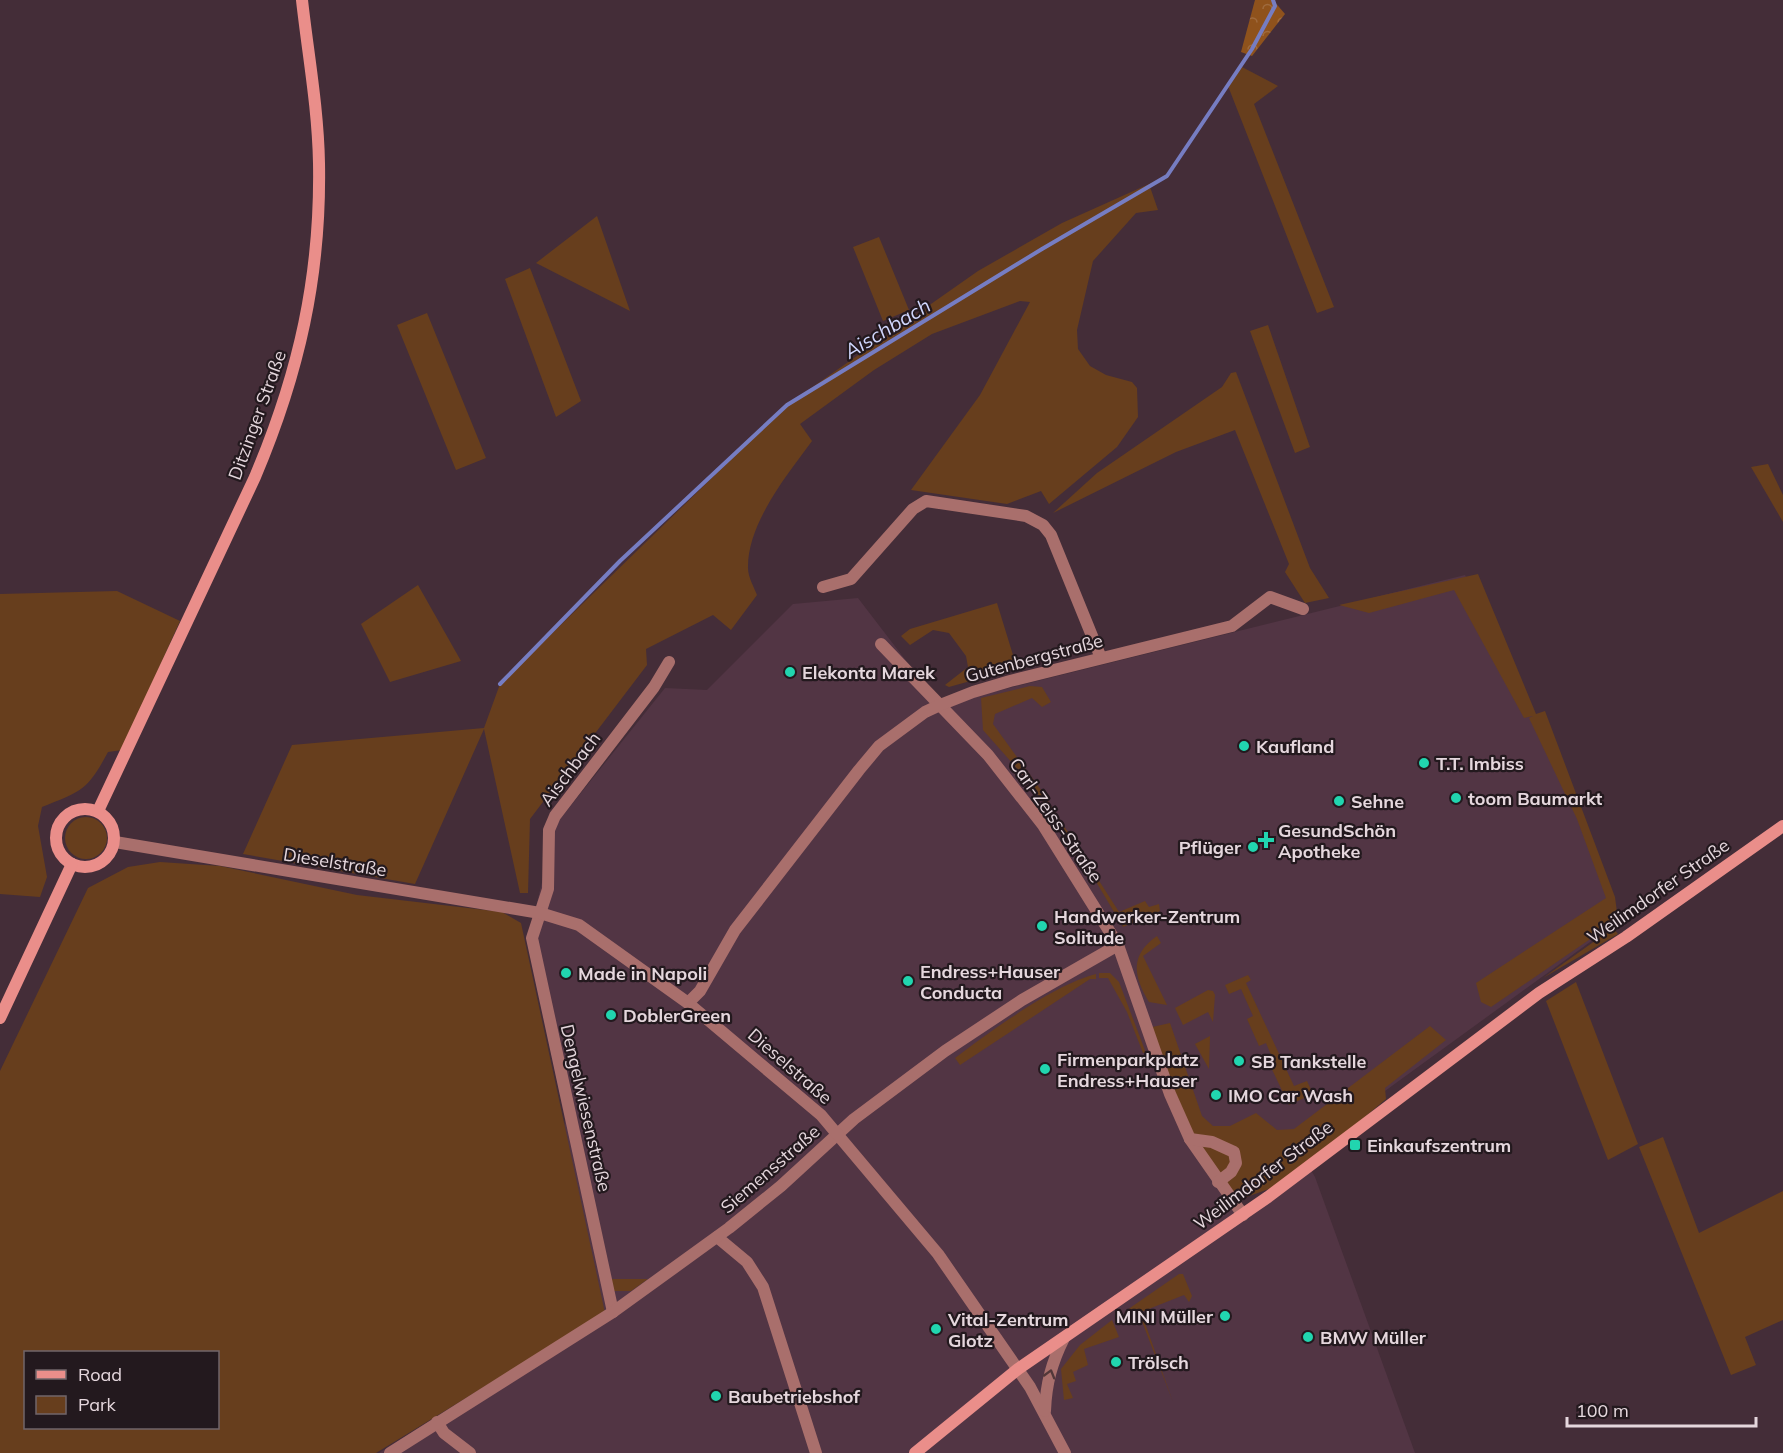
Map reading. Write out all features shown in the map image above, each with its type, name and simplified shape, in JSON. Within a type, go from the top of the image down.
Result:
[{"type":"main road","name":"Ditzinger Straße","points":[[98,811],[255,477],[272,435],[298,355],[313,283],[319,192],[316,120],[302,0]]},
{"type":"main road","points":[[80,808],[98,811],[111,824],[114,842],[107,858],[99,864],[81,867],[64,859],[56,843],[59,824],[71,811],[80,808]]},
{"type":"main road","name":"Weilimdorfer Straße","points":[[915,1453],[1018,1369],[1243,1215],[1539,993],[1626,937],[1783,826]]},
{"type":"main road","points":[[0,1018],[72,864]]},
{"type":"street","points":[[823,587],[851,579],[913,509],[926,501],[1026,516],[1043,525],[1051,535],[1101,658]]},
{"type":"street","name":"Gutenbergstraße","points":[[688,1003],[699,991],[735,930],[765,889],[879,746],[926,712],[973,692],[1232,626],[1270,597],[1304,609]]},
{"type":"street","name":"Carl-Zeiss-Straße","points":[[881,644],[988,755],[1042,825],[1118,945]]},
{"type":"street","name":"Aischbach","points":[[540,913],[548,889],[549,830],[555,816],[654,687],[669,662]]},
{"type":"street","name":"Dieselstraße","points":[[114,842],[540,913],[579,925],[688,1003],[821,1115],[938,1254],[1018,1369],[1045,1412],[1065,1453]]},
{"type":"street","name":"Dengelwiesenstraße","points":[[540,913],[532,938],[534,951],[614,1312]]},
{"type":"street","points":[[1118,945],[1170,1094],[1190,1139],[1243,1215]]},
{"type":"street","name":"Siemensstraße","points":[[390,1453],[614,1312],[717,1238],[781,1186],[868,1107],[983,1024],[1118,945]]},
{"type":"street","points":[[1190,1139],[1212,1142],[1234,1152],[1236,1163],[1231,1172],[1218,1182]]},
{"type":"street","points":[[717,1238],[747,1262],[763,1287],[816,1453]]},
{"type":"street","points":[[1045,1412],[1045,1388],[1049,1372],[1064,1338]]},
{"type":"street","points":[[437,1422],[444,1433],[470,1453]]},
{"type":"shaded area","points":[[1465,575],[1574,796],[1619,921],[1301,1152],[1231,1200],[1242,1215],[1306,1162],[1315,1177],[1415,1453],[379,1453],[532,1357],[565,1120],[528,940],[556,824],[665,688],[707,690],[793,604],[858,598],[940,705]]},
{"type":"green space","points":[[1255,0],[1273,0],[1285,14],[1252,56],[1241,52]]},
{"type":"green space","points":[[1242,67],[1278,86],[1254,104],[1334,307],[1317,313],[1228,86]]},
{"type":"green space","points":[[1149,184],[1158,210],[1136,213],[1093,261],[1077,330],[1078,349],[1090,366],[1106,375],[1132,382],[1137,388],[1138,417],[1117,447],[1049,504],[1041,491],[1007,504],[911,490],[980,395],[1030,302],[1020,301],[932,334],[874,370],[800,424],[812,441],[770,501],[761,517],[749,551],[748,571],[757,595],[731,630],[713,615],[646,649],[647,665],[530,819],[528,893],[520,893],[484,729],[415,884],[243,854],[292,745],[484,728],[500,684],[787,405],[978,271],[1062,223]]},
{"type":"green space","points":[[597,216],[630,311],[536,263]]},
{"type":"green space","points":[[879,237],[909,310],[883,321],[853,247]]},
{"type":"green space","points":[[530,268],[581,401],[556,417],[505,279]]},
{"type":"green space","points":[[427,313],[486,458],[456,470],[397,325]]},
{"type":"green space","points":[[1268,325],[1310,447],[1295,453],[1250,331]]},
{"type":"green space","points":[[1236,372],[1310,568],[1329,598],[1305,603],[1285,572],[1289,564],[1235,430],[1176,452],[1053,513],[1097,473],[1222,387],[1231,373]]},
{"type":"green space","points":[[1768,464],[1783,495],[1783,522],[1751,467]]},
{"type":"green space","points":[[1478,574],[1536,714],[1545,711],[1615,897],[1618,920],[1491,1007],[1481,1002],[1476,983],[1606,898],[1577,819],[1529,718],[1533,716],[1524,718],[1454,590],[1369,613],[1339,605]]},
{"type":"green space","points":[[418,585],[461,661],[390,682],[361,624]]},
{"type":"green space","points":[[117,591],[180,621],[122,750],[108,752],[94,775],[75,793],[42,807],[38,826],[47,877],[40,897],[0,894],[0,594]]},
{"type":"green space","points":[[997,603],[1017,668],[949,687],[945,685],[968,667],[966,656],[949,633],[933,630],[910,645],[901,636],[910,629]]},
{"type":"green space","points":[[1030,686],[1042,687],[1051,702],[1042,707],[1032,698],[995,714],[993,724],[1041,790],[1119,912],[1145,901],[1149,907],[1159,904],[1160,911],[1123,927],[1073,843],[1029,782],[983,730],[981,698]]},
{"type":"green space","points":[[86,817],[94,818],[101,823],[106,830],[106,846],[101,853],[94,858],[86,859],[78,858],[71,853],[66,846],[65,838],[66,830],[71,823],[78,818]]},
{"type":"green space","points":[[160,862],[220,866],[357,895],[502,912],[521,923],[605,1313],[376,1453],[0,1453],[0,1071],[88,888],[128,867]]},
{"type":"green space","points":[[1613,928],[1618,934],[1543,978]]},
{"type":"green space","points":[[1157,936],[1161,943],[1143,956],[1167,1005],[1149,1002],[1137,974],[1138,958],[1148,943]]},
{"type":"green space","points":[[1099,973],[1110,973],[1119,982],[1146,1053],[1143,1053],[1127,1012],[1108,978],[1099,978]]},
{"type":"green space","points":[[1096,974],[1096,979],[1090,979],[960,1065],[955,1058],[1004,1022],[1042,998]]},
{"type":"green space","points":[[1248,975],[1251,980],[1246,983],[1294,1086],[1307,1081],[1313,1094],[1289,1105],[1268,1061],[1272,1057],[1266,1043],[1259,1046],[1247,1019],[1253,1016],[1241,989],[1229,994],[1225,985]]},
{"type":"green space","points":[[1576,982],[1638,1144],[1608,1160],[1546,1001]]},
{"type":"green space","points":[[1208,990],[1213,991],[1215,995],[1213,1022],[1208,1012],[1183,1025],[1175,1008]]},
{"type":"green space","points":[[1170,1023],[1202,1116],[1213,1126],[1230,1126],[1256,1113],[1277,1130],[1294,1129],[1430,1026],[1446,1040],[1385,1088],[1386,1099],[1288,1182],[1244,1198],[1218,1182],[1190,1139],[1148,1028]]},
{"type":"green space","points":[[1210,1036],[1209,1069],[1195,1044]]},
{"type":"green space","points":[[1663,1137],[1699,1233],[1783,1191],[1783,1320],[1745,1337],[1756,1365],[1731,1375],[1639,1147]]},
{"type":"green space","points":[[1179,1274],[1183,1274],[1192,1296],[1189,1302],[1184,1295],[1141,1312],[1173,1402],[1138,1311],[1129,1314],[1127,1310]]},
{"type":"green space","points":[[608,1279],[648,1279],[631,1291],[611,1291]]},
{"type":"green space","points":[[1112,1320],[1119,1337],[1084,1349],[1088,1365],[1073,1372],[1076,1381],[1067,1384],[1073,1398],[1064,1400],[1061,1369],[1080,1345]]},
{"type":"waterway","name":"Aischbach","points":[[500,684],[620,561],[787,405],[1042,249],[1167,176],[1252,49],[1275,6],[1273,0]]},
{"type":"place","name":"Elekonta Marek","points":[[790,672]]},
{"type":"place","name":"Kaufland","points":[[1244,746]]},
{"type":"place","name":"T.T. Imbiss","points":[[1424,763]]},
{"type":"place","name":"toom Baumarkt","points":[[1456,798]]},
{"type":"place","name":"Sehne","points":[[1339,801]]},
{"type":"place","name":"GesundSchön Apotheke","points":[[1266,840]]},
{"type":"place","name":"Pflüger","points":[[1253,847]]},
{"type":"place","name":"Handwerker-Zentrum Solitude","points":[[1042,926]]},
{"type":"place","name":"Made in Napoli","points":[[566,973]]},
{"type":"place","name":"Endress+Hauser Conducta","points":[[908,981]]},
{"type":"place","name":"DoblerGreen","points":[[611,1015]]},
{"type":"place","name":"SB Tankstelle","points":[[1239,1061]]},
{"type":"place","name":"Firmenparkplatz Endress+Hauser","points":[[1045,1069]]},
{"type":"place","name":"IMO Car Wash","points":[[1216,1095]]},
{"type":"place","name":"Einkaufszentrum","points":[[1355,1145]]},
{"type":"place","name":"MINI Müller","points":[[1225,1316]]},
{"type":"place","name":"Vital-Zentrum Glotz","points":[[936,1329]]},
{"type":"place","name":"BMW Müller","points":[[1308,1337]]},
{"type":"place","name":"Trölsch","points":[[1116,1362]]},
{"type":"place","name":"Baubetriebshof","points":[[716,1396]]}]
